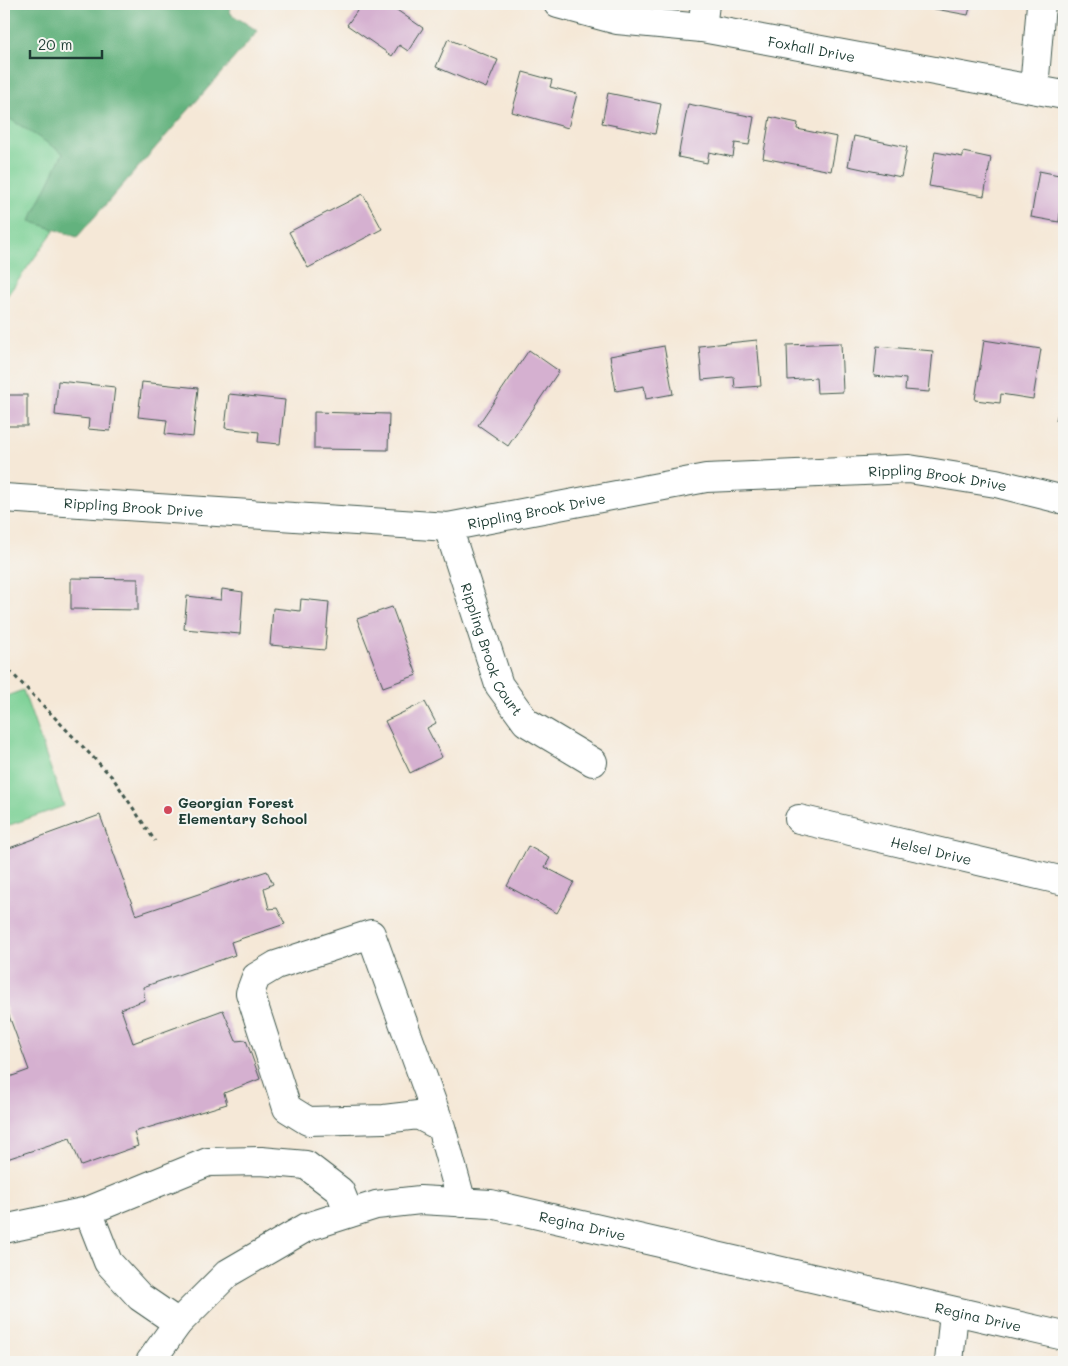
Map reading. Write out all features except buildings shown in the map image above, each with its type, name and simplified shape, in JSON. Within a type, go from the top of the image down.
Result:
[{"type":"street","name":"Foxhall Drive","points":[[558,4],[617,20],[704,16],[1064,96]]},
{"type":"street","points":[[1034,89],[1041,4]]},
{"type":"street","name":"Rippling Brook Drive","points":[[4,498],[448,527],[706,478],[909,469],[996,483],[1064,500]]},
{"type":"street","name":"Rippling Brook Court","points":[[448,527],[498,685],[526,722],[593,762]]},
{"type":"street","name":"Helsel Drive","points":[[799,819],[1064,881]]},
{"type":"street","points":[[441,1127],[418,1115],[384,1119],[308,1121],[287,1108],[250,993],[256,977],[276,965],[371,934],[441,1127],[462,1203]]},
{"type":"street","points":[[4,1229],[88,1211],[208,1162],[261,1161],[306,1166],[340,1191],[349,1213]]},
{"type":"street","name":"Regina Drive","points":[[150,1362],[178,1323],[228,1273],[307,1227],[376,1205],[420,1200],[491,1204],[1064,1336]]},
{"type":"street","points":[[88,1211],[108,1262],[140,1297],[178,1323]]},
{"type":"street","points":[[949,1362],[954,1312]]},
{"type":"path","points":[[4,665],[112,778],[155,841]]},
{"type":"green space","points":[[4,4],[218,4],[4,300]]},
{"type":"green space","points":[[4,4],[228,4],[231,14],[258,31],[77,237],[30,221],[63,153],[4,115]]},
{"type":"green space","points":[[23,690],[64,806],[4,827],[4,697]]},
{"type":"place","name":"Georgian Forest Elementary School","points":[[168,810]]}]
